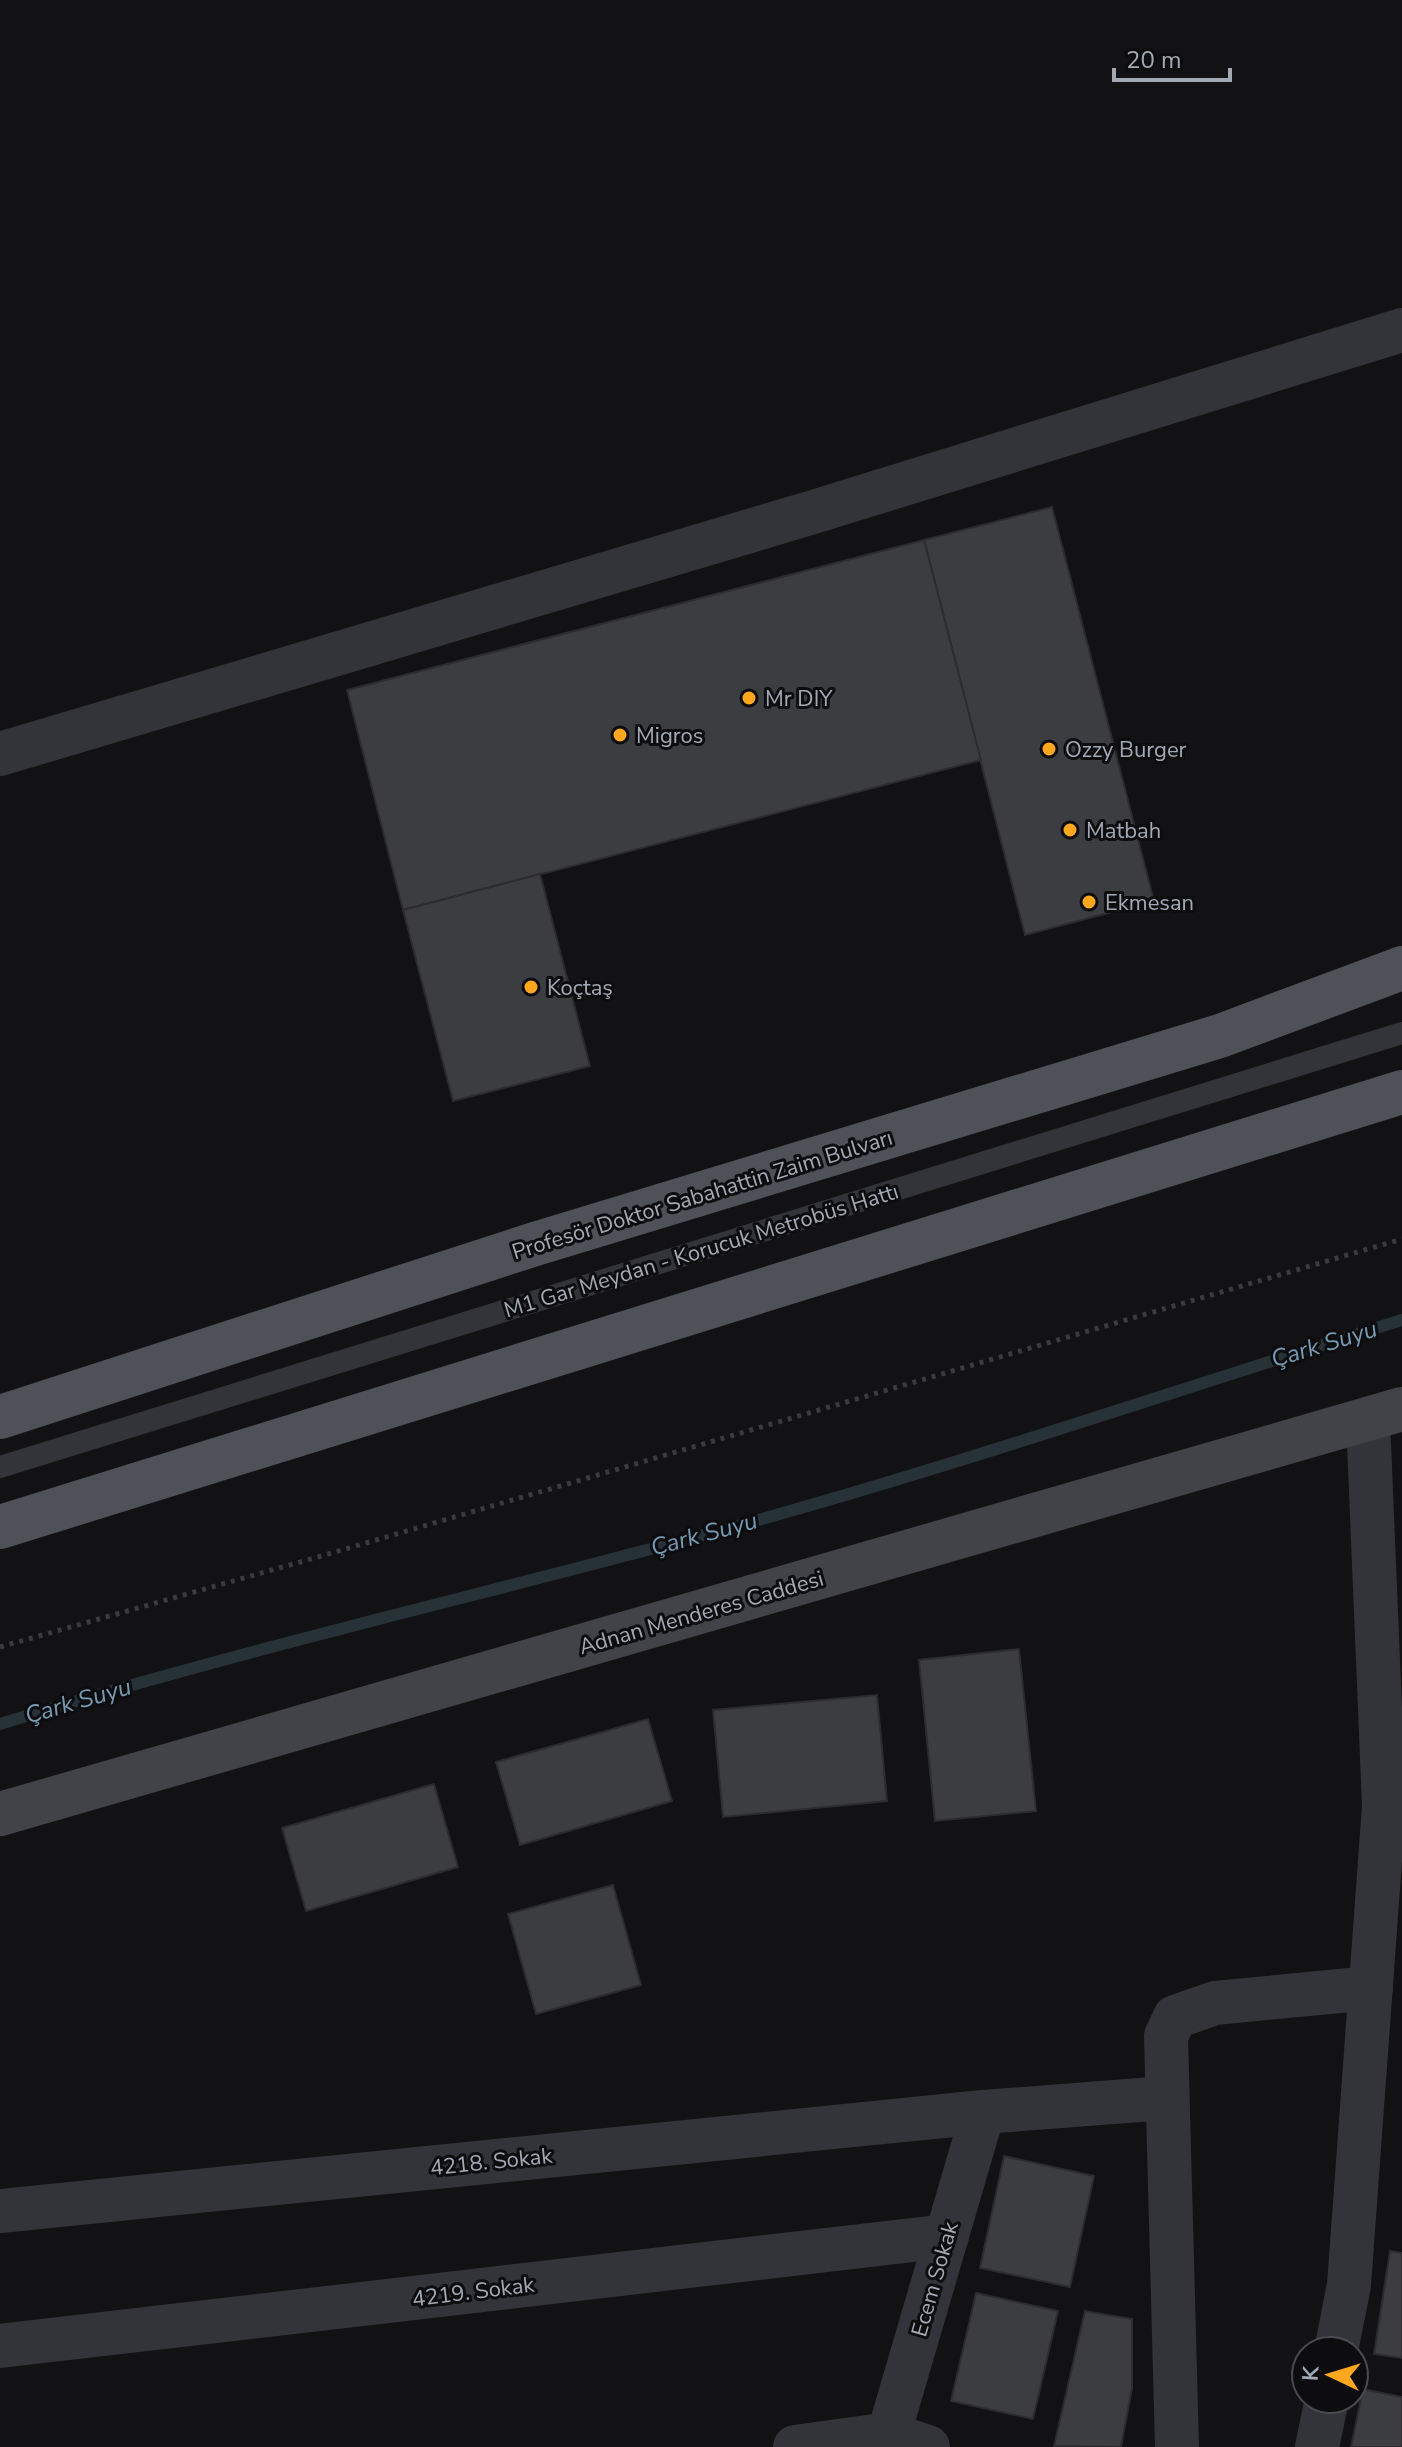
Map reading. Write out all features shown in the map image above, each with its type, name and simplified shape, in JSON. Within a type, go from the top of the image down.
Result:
[{"type":"main road","name":"Profesör Doktor Sabahattin Zaim Bulvarı","points":[[0,1417],[535,1244],[1220,1036],[1402,968]]},
{"type":"main road","points":[[0,1527],[1402,1092]]},
{"type":"street","points":[[0,754],[810,513],[1402,330]]},
{"type":"street","points":[[1339,2335],[1349,2285],[1384,1806],[1385,1414]]},
{"type":"street","name":"Adnan Menderes Caddesi","points":[[0,1814],[1385,1414]]},
{"type":"street","points":[[1177,2447],[1166,2036],[1175,2017],[1215,2003],[1371,1988]]},
{"type":"street","name":"4218. Sokak","points":[[0,2211],[983,2112],[1166,2098]]},
{"type":"street","name":"Ecem Sokak","points":[[900,2443],[947,2236],[983,2112]]},
{"type":"street","name":"4219. Sokak","points":[[0,2346],[947,2236]]},
{"type":"street","points":[[1317,2447],[1324,2415]]},
{"type":"street","points":[[795,2447],[900,2443]]},
{"type":"lane","name":"M1 Gar Meydan - Korucuk Metrobüs Hattı","points":[[0,1467],[1402,1033]]},
{"type":"path","points":[[0,1647],[340,1551],[1402,1239]]},
{"type":"building","points":[[1052,507],[1154,901],[1025,935],[924,540]]},
{"type":"building","points":[[924,540],[981,760],[403,910],[347,690]]},
{"type":"building","points":[[540,874],[590,1066],[453,1101],[403,910]]},
{"type":"building","points":[[1019,1649],[1036,1811],[935,1821],[919,1660]]},
{"type":"building","points":[[877,1695],[887,1801],[723,1817],[713,1710]]},
{"type":"building","points":[[648,1719],[672,1801],[520,1845],[496,1762]]},
{"type":"building","points":[[434,1784],[458,1867],[306,1911],[282,1828]]},
{"type":"building","points":[[613,1885],[641,1985],[536,2014],[508,1914]]},
{"type":"building","points":[[1004,2156],[1094,2176],[1070,2287],[980,2268]]},
{"type":"building","points":[[1390,2251],[1402,2253],[1402,2358],[1374,2354]]},
{"type":"building","points":[[976,2293],[1058,2311],[1033,2419],[951,2401]]},
{"type":"building","points":[[1085,2311],[1132,2319],[1132,2388],[1121,2447],[1054,2446]]},
{"type":"building","points":[[1370,2390],[1402,2397],[1402,2447],[1351,2447],[1358,2415],[1370,2415]]},
{"type":"waterway","name":"Çark Suyu","points":[[0,1724],[185,1670],[827,1501],[1402,1320]]},
{"type":"place","name":"Mr DIY","points":[[749,698]]},
{"type":"place","name":"Migros","points":[[620,735]]},
{"type":"place","name":"Ozzy Burger","points":[[1049,749]]},
{"type":"place","name":"Matbah","points":[[1070,830]]},
{"type":"place","name":"Ekmesan","points":[[1089,902]]},
{"type":"place","name":"Koçtaş","points":[[531,987]]}]
